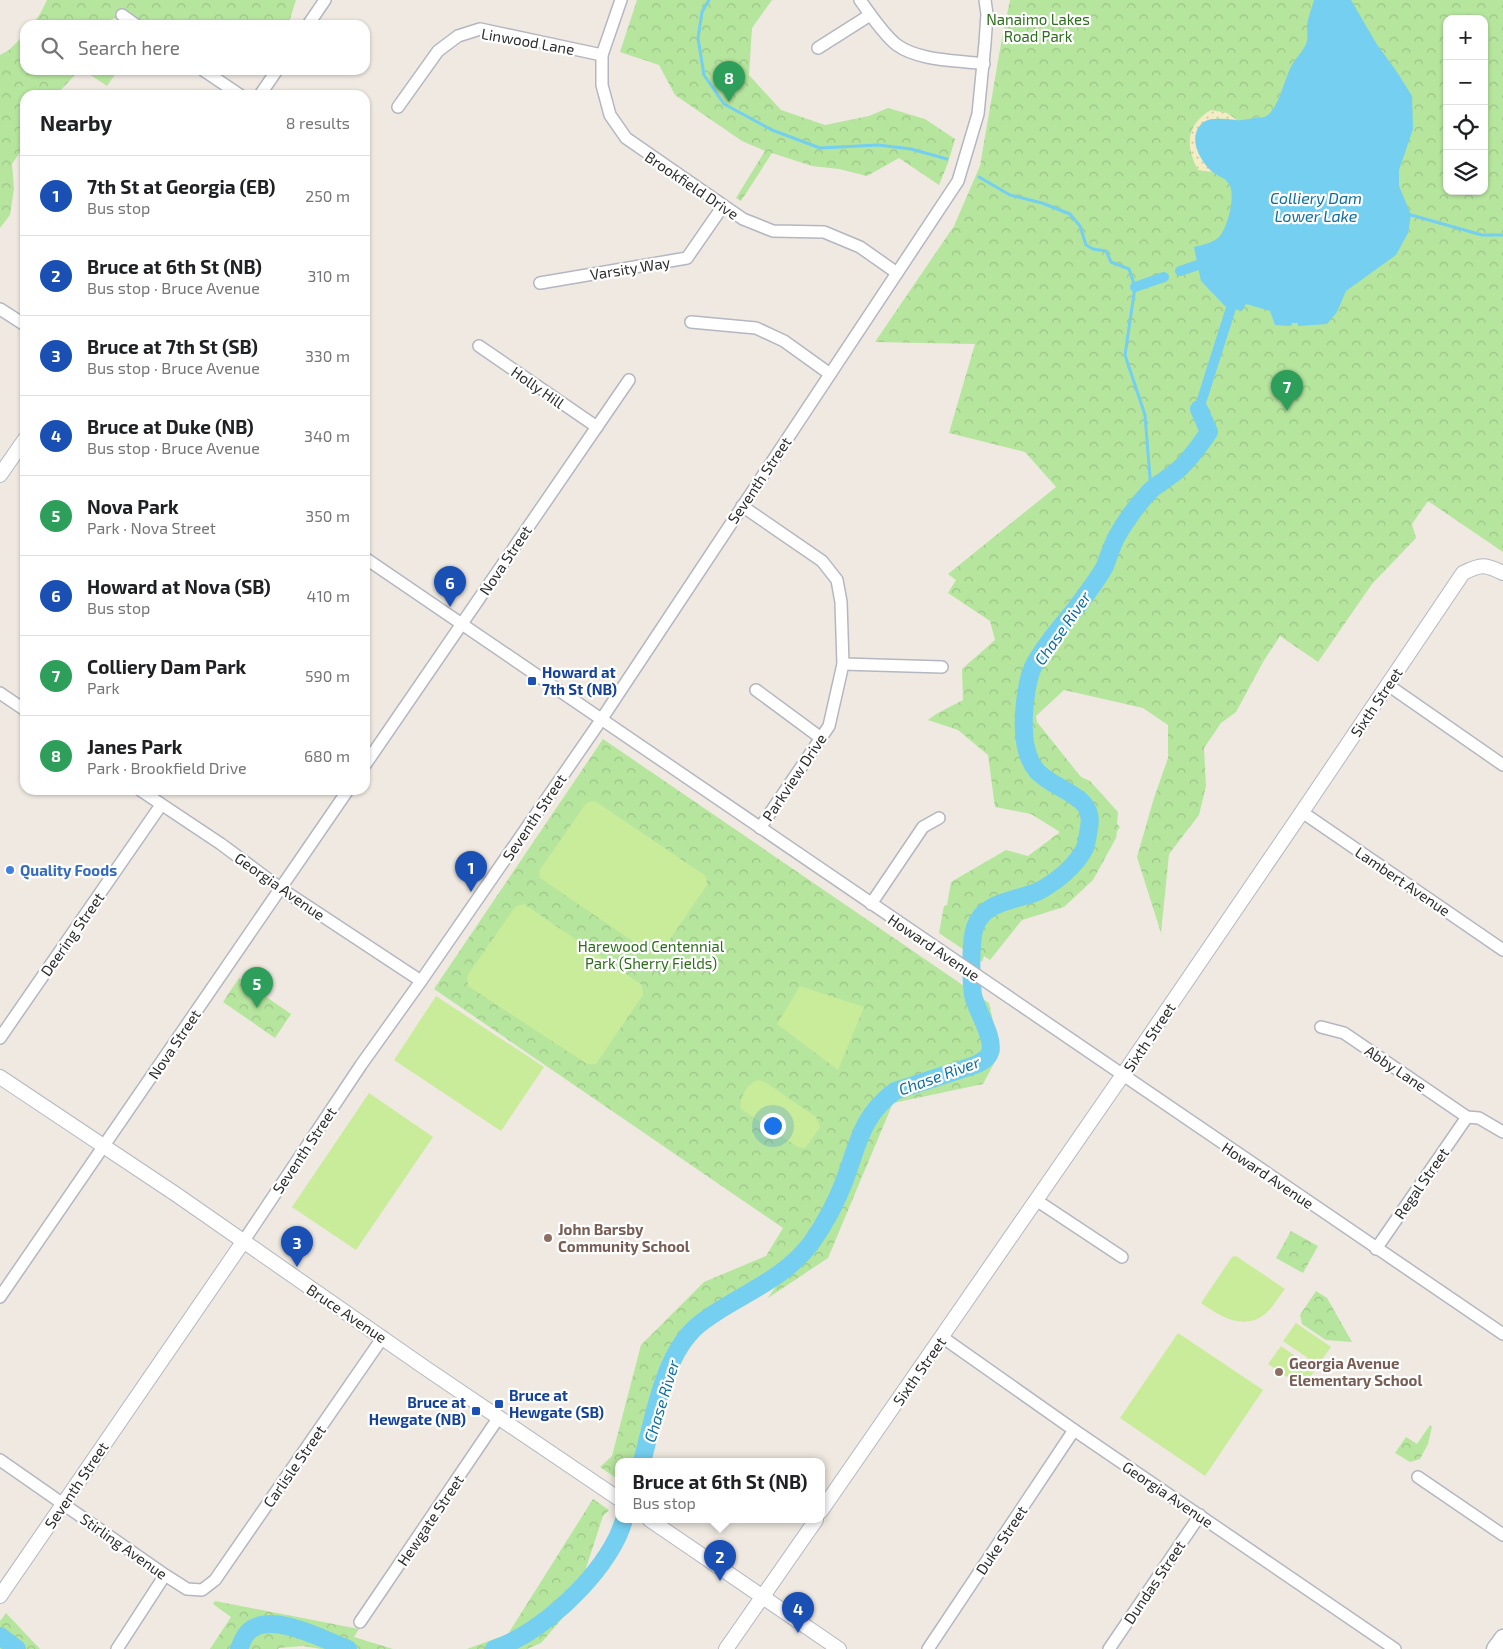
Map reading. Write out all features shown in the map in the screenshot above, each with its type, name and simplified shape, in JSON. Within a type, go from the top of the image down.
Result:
[{"type":"main road","points":[[1495,1649],[1503,1638]]},
{"type":"street","points":[[311,20],[325,0]]},
{"type":"street","name":"Brookfield Drive","points":[[621,0],[602,55],[602,85],[610,116],[626,138],[743,219],[773,231],[824,232],[860,247],[897,273]]},
{"type":"street","points":[[860,0],[870,15],[897,44],[917,55],[984,64]]},
{"type":"street","name":"Seventh Street","points":[[0,1596],[361,1065],[601,720],[958,181],[978,114],[984,64],[986,0]]},
{"type":"street","points":[[122,15],[129,20]]},
{"type":"street","points":[[818,48],[870,15]]},
{"type":"street","name":"Linwood Lane","points":[[398,107],[438,51],[458,36],[480,30],[602,55]]},
{"type":"street","points":[[210,75],[233,90]]},
{"type":"street","points":[[263,90],[274,75]]},
{"type":"street","name":"Varsity Way","points":[[540,283],[687,258],[724,206]]},
{"type":"street","points":[[0,308],[20,322]]},
{"type":"street","points":[[692,322],[756,328],[784,341],[830,374]]},
{"type":"street","name":"Holly Hill","points":[[480,346],[596,427]]},
{"type":"street","name":"Nova Street","points":[[370,758],[628,380]]},
{"type":"street","points":[[1,472],[20,446]]},
{"type":"street","name":"Parkview Drive","points":[[742,506],[822,561],[837,580],[841,602],[843,664],[829,726],[760,828]]},
{"type":"street","name":"Howard Avenue","points":[[370,561],[1503,1334]]},
{"type":"street","name":"Sixth Street","points":[[825,1505],[1122,1076],[1463,573],[1476,566],[1488,566],[1503,573]]},
{"type":"street","points":[[843,664],[942,667]]},
{"type":"street","points":[[1388,685],[1503,764]]},
{"type":"street","points":[[756,690],[821,738]]},
{"type":"street","points":[[0,693],[20,707]]},
{"type":"street","name":"Georgia Avenue","points":[[147,795],[221,844],[280,888],[421,981]]},
{"type":"street","name":"Nova Street","points":[[0,1297],[345,795]]},
{"type":"street","name":"Deering Street","points":[[0,1038],[161,805]]},
{"type":"street","name":"Lambert Avenue","points":[[1302,812],[1503,950]]},
{"type":"street","points":[[871,904],[923,827],[939,818]]},
{"type":"street","name":"Abby Lane","points":[[1321,1027],[1344,1033],[1467,1117],[1479,1118],[1503,1132]]},
{"type":"street","name":"Bruce Avenue","points":[[0,1077],[177,1195],[242,1242],[615,1496]]},
{"type":"street","name":"Regal Street","points":[[1376,1249],[1467,1117]]},
{"type":"street","points":[[1036,1200],[1122,1257]]},
{"type":"street","name":"Georgia Avenue","points":[[942,1337],[1074,1430],[1396,1649]]},
{"type":"street","name":"Carlisle Street","points":[[202,1590],[215,1580],[382,1338]]},
{"type":"street","name":"Hewgate Street","points":[[360,1622],[499,1417]]},
{"type":"street","name":"Duke Street","points":[[928,1649],[1074,1430]]},
{"type":"street","name":"Stirling Avenue","points":[[0,1460],[165,1575],[187,1589],[202,1590]]},
{"type":"street","points":[[1418,1477],[1503,1535]]},
{"type":"street","name":"Dundas Street","points":[[1114,1647],[1200,1515]]},
{"type":"street","points":[[654,1523],[839,1649]]},
{"type":"street","points":[[726,1649],[814,1523]]},
{"type":"street","points":[[117,1649],[165,1575]]},
{"type":"green space","points":[[47,0],[296,0],[290,20],[132,20],[122,15],[110,20],[36,20]]},
{"type":"green space","points":[[637,0],[772,0],[752,28],[749,75],[781,110],[825,125],[869,116],[888,108],[925,119],[955,139],[939,185],[899,158],[867,176],[839,169],[812,166],[772,153],[741,201],[736,198],[765,151],[742,141],[675,95],[659,65],[620,52]]},
{"type":"green space","name":"Nanaimo Lakes Road Park","points":[[1010,0],[1503,0],[1503,552],[1428,501],[1412,524],[1416,538],[1372,584],[1318,662],[1280,636],[1263,662],[1236,712],[1221,723],[1204,748],[1206,786],[1199,815],[1169,854],[1161,933],[1137,857],[1168,758],[1168,725],[1143,708],[1064,690],[1036,716],[1037,722],[1081,777],[1090,781],[1118,812],[1117,824],[1120,827],[1093,880],[1064,907],[1022,920],[990,960],[984,956],[982,962],[939,933],[951,882],[1006,850],[1028,856],[1060,832],[1031,814],[995,807],[988,755],[958,730],[928,720],[963,700],[962,669],[995,640],[990,621],[948,593],[956,580],[948,574],[1056,487],[1025,452],[949,433],[975,344],[875,342],[954,226],[980,166]]},
{"type":"green space","points":[[20,39],[20,75],[75,75],[61,90],[20,90],[20,152],[12,164],[14,189],[10,215],[0,228],[0,55],[9,50]]},
{"type":"green space","points":[[90,75],[115,75],[107,86]]},
{"type":"green space","name":"Harewood Centennial Park (Sherry Fields)","points":[[603,739],[989,1003],[1000,1052],[983,1084],[893,1103],[828,1258],[768,1298],[780,1280],[738,1305],[716,1314],[700,1325],[665,1364],[654,1393],[649,1433],[637,1458],[615,1458],[615,1477],[600,1467],[612,1456],[641,1345],[704,1282],[766,1256],[783,1228],[434,989]]},
{"type":"green space","points":[[595,801],[706,876],[707,885],[660,954],[653,955],[540,878],[539,871],[586,803]]},
{"type":"green space","points":[[524,904],[642,985],[643,995],[596,1064],[587,1064],[468,986],[467,976],[515,907]]},
{"type":"green space","points":[[239,978],[291,1014],[275,1038],[223,1002]]},
{"type":"green space","points":[[800,986],[864,1007],[838,1070],[777,1024]]},
{"type":"green space","points":[[436,996],[544,1067],[501,1131],[394,1060]]},
{"type":"green space","points":[[758,1080],[765,1082],[816,1117],[820,1127],[806,1147],[798,1147],[741,1109],[740,1105],[745,1092],[751,1084]]},
{"type":"green space","points":[[369,1093],[433,1137],[356,1250],[292,1207]]},
{"type":"green space","points":[[1291,1231],[1318,1246],[1303,1273],[1276,1258]]},
{"type":"green space","points":[[1236,1256],[1285,1289],[1263,1316],[1245,1322],[1227,1318],[1201,1303],[1232,1257]]},
{"type":"green space","points":[[1316,1291],[1327,1298],[1352,1342],[1326,1340],[1302,1324],[1300,1315]]},
{"type":"green space","points":[[1296,1323],[1331,1347],[1318,1365],[1283,1341]]},
{"type":"green space","points":[[1178,1333],[1263,1390],[1205,1476],[1120,1418]]},
{"type":"green space","points":[[1281,1346],[1315,1370],[1303,1388],[1268,1364]]},
{"type":"green space","points":[[1430,1425],[1432,1427],[1428,1444],[1420,1459],[1410,1462],[1395,1453],[1406,1437],[1417,1444]]},
{"type":"green space","points":[[593,1499],[609,1510],[603,1516],[574,1605],[541,1643],[527,1649],[467,1649],[508,1634]]},
{"type":"green space","points":[[215,1601],[359,1629],[354,1637],[393,1649],[321,1649],[303,1646],[279,1649],[210,1649],[231,1617],[213,1604]]},
{"type":"green space","points":[[6,1613],[40,1649],[0,1649],[0,1621]]},
{"type":"sand","points":[[1211,110],[1227,113],[1237,120],[1212,119],[1199,127],[1206,165],[1213,172],[1198,170],[1190,144],[1192,129]]},
{"type":"water","name":"Colliery Dam Lower Lake","points":[[1314,0],[1351,0],[1376,43],[1412,96],[1413,129],[1399,170],[1399,186],[1411,215],[1408,233],[1396,255],[1346,291],[1337,312],[1327,324],[1298,326],[1298,323],[1292,323],[1291,326],[1275,325],[1270,311],[1246,304],[1242,311],[1226,307],[1201,281],[1194,247],[1214,241],[1222,233],[1230,211],[1232,196],[1229,184],[1224,178],[1210,170],[1202,160],[1195,138],[1199,127],[1207,120],[1240,120],[1261,118],[1268,115],[1279,98],[1293,63],[1306,44],[1307,26]]},
{"type":"waterway","points":[[709,0],[702,12],[698,38],[704,75],[724,104],[772,130],[820,148],[878,145],[911,149],[947,159]]},
{"type":"waterway","points":[[979,177],[1010,195],[1042,203],[1070,214],[1080,226],[1086,245],[1093,249],[1106,251],[1111,262],[1129,269],[1135,287],[1125,355],[1145,415],[1151,490]]},
{"type":"waterway","points":[[1411,215],[1482,235],[1503,235]]},
{"type":"waterway","points":[[1180,271],[1198,265]]},
{"type":"waterway","points":[[1135,287],[1164,277]]},
{"type":"waterway","name":"Chase River","points":[[1199,409],[1231,308]]},
{"type":"waterway","name":"Chase River","points":[[643,1458],[666,1376],[681,1345],[699,1324],[779,1274],[802,1254],[812,1242],[837,1198],[862,1132],[875,1111],[895,1091],[975,1065],[988,1057],[991,1046],[990,1039],[973,995],[971,971],[975,927],[979,918],[993,906],[1039,891],[1065,873],[1085,848],[1089,828],[1090,817],[1081,801],[1045,778],[1037,771],[1029,758],[1025,744],[1024,721],[1026,696],[1031,672],[1046,646],[1100,575],[1117,536],[1132,512],[1150,491],[1183,465],[1209,432],[1199,409]]},
{"type":"waterway","name":"Chase River","points":[[494,1649],[530,1631],[565,1604],[595,1572],[618,1536],[623,1523]]},
{"type":"waterway","name":"Chase River","points":[[239,1649],[248,1632],[258,1626],[270,1624],[298,1629],[348,1649]]},
{"type":"waterway","name":"Chase River","points":[[0,1636],[17,1649]]},
{"type":"place","name":"Janes Park","points":[[729,102]]},
{"type":"place","name":"Colliery Dam Park","points":[[1287,411]]},
{"type":"place","name":"Howard at Nova (SB)","points":[[450,607]]},
{"type":"place","name":"Howard at 7th St (NB)","points":[[532,681]]},
{"type":"place","name":"Quality Foods","points":[[10,870]]},
{"type":"place","name":"7th St at Georgia (EB)","points":[[471,892]]},
{"type":"place","name":"Nova Park","points":[[257,1008]]},
{"type":"place","name":"John Barsby Community School","points":[[548,1238]]},
{"type":"place","name":"Bruce at 7th St (SB)","points":[[297,1267]]},
{"type":"place","name":"Georgia Avenue Elementary School","points":[[1279,1372]]},
{"type":"place","name":"Bruce at Hewgate (SB)","points":[[499,1404]]},
{"type":"place","name":"Bruce at Hewgate (NB)","points":[[476,1411]]},
{"type":"place","name":"Bruce at 6th St (NB)","points":[[720,1581]]},
{"type":"place","name":"Bruce at Duke (NB)","points":[[798,1633]]}]
